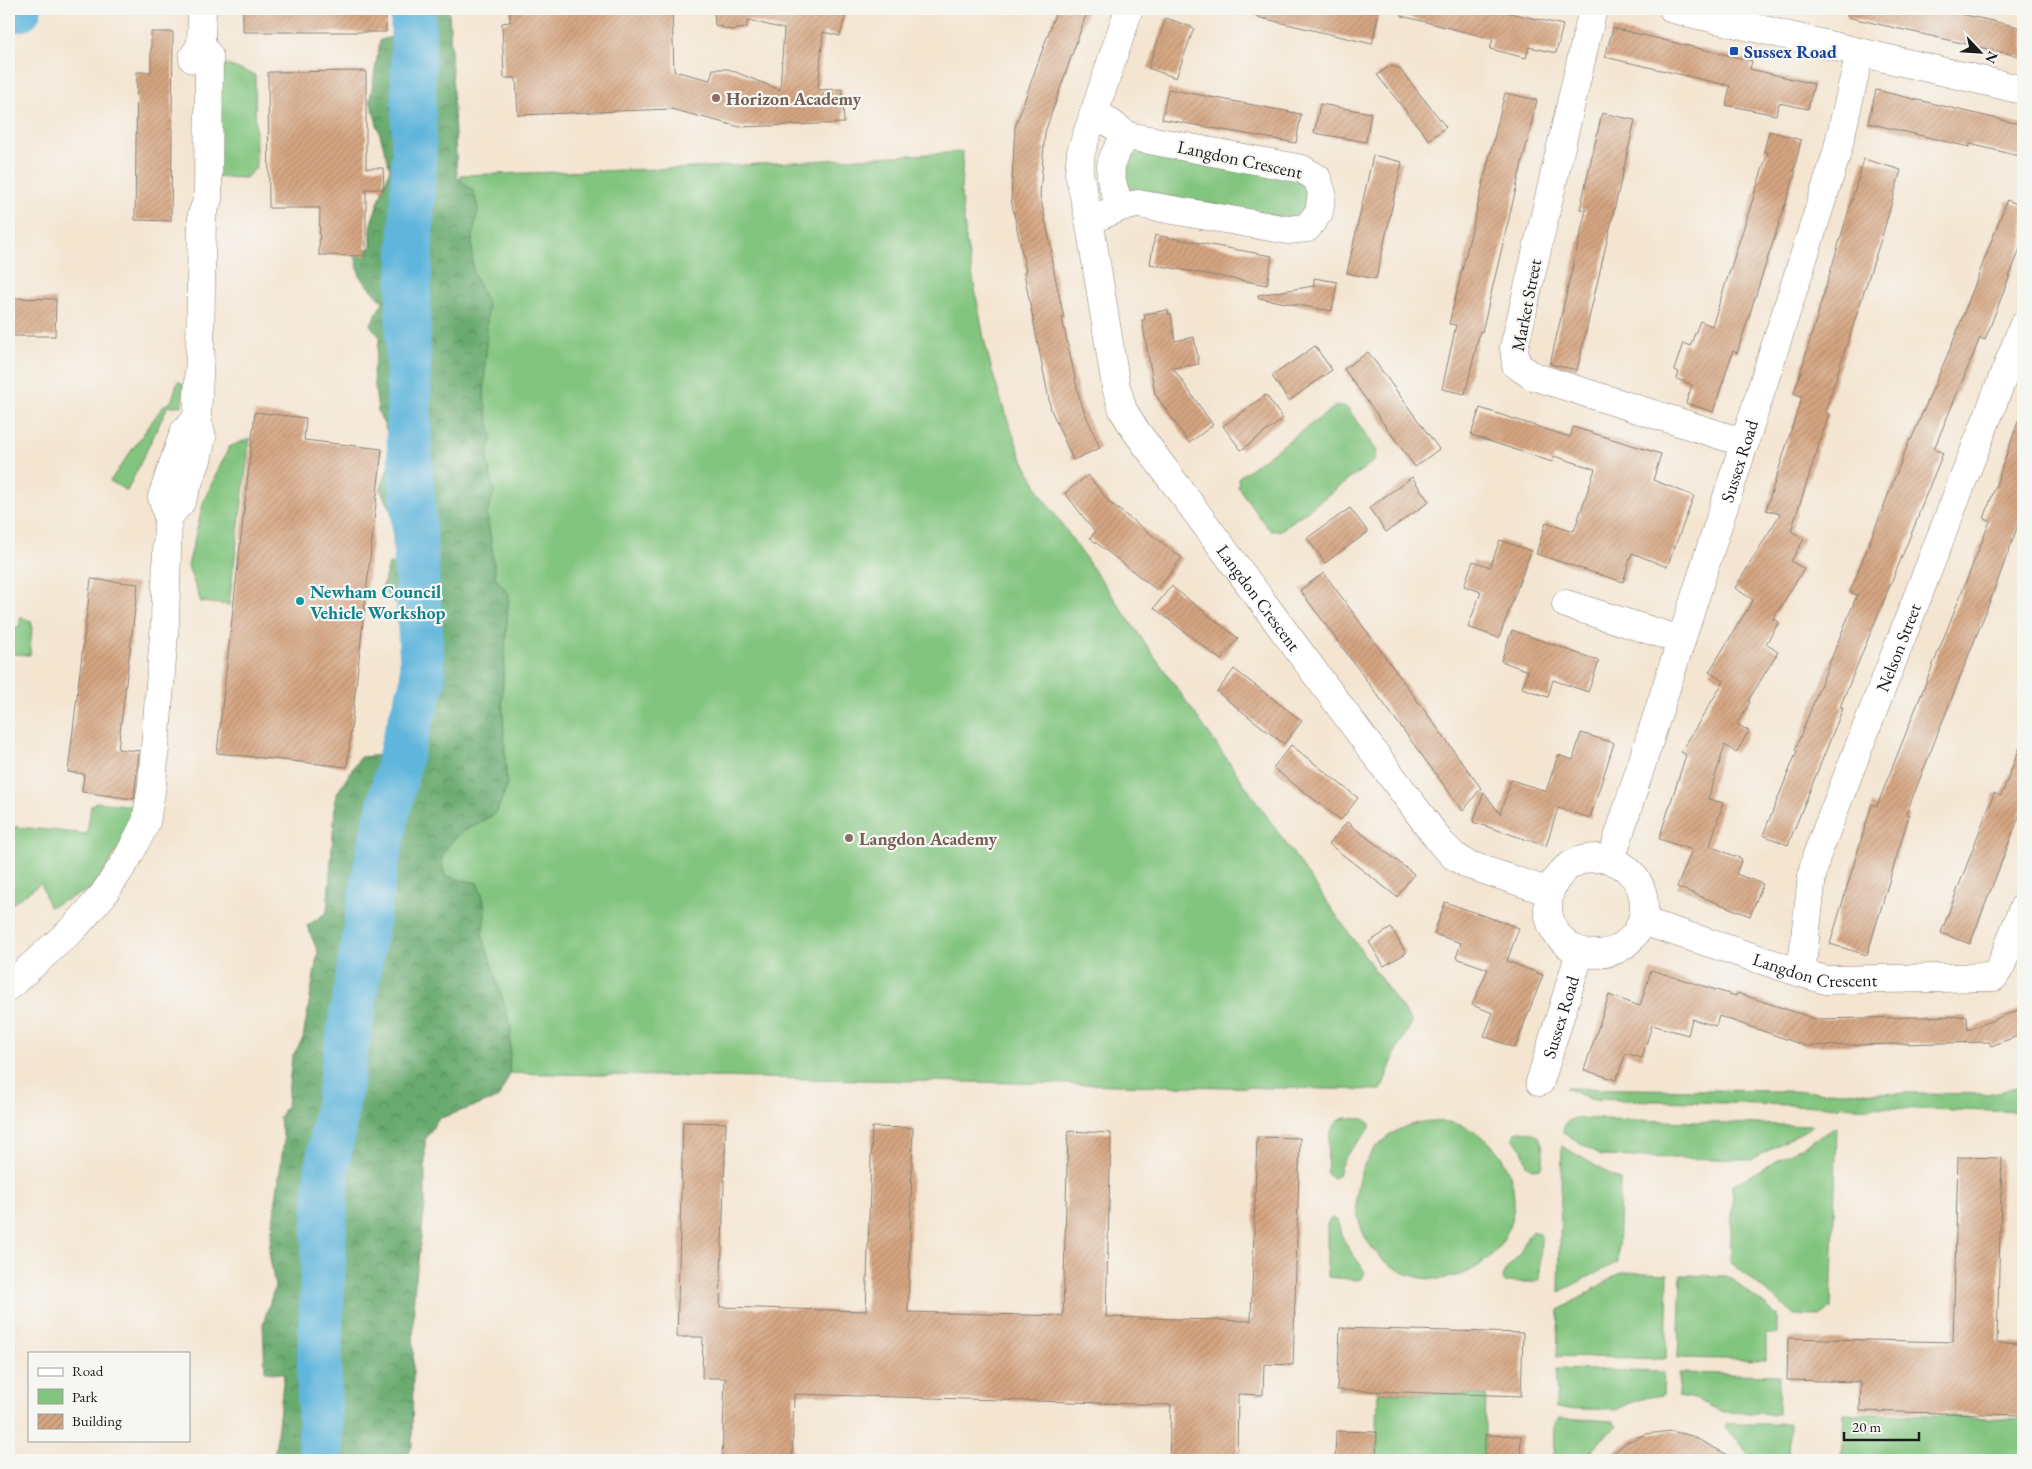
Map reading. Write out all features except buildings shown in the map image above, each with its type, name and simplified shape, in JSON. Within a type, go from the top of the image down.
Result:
[{"type":"street","points":[[9,986],[74,928],[103,895],[127,859],[146,822],[152,785],[164,632],[168,517],[162,497],[184,432],[197,419],[202,214],[193,200],[197,51],[202,9]]},
{"type":"street","name":"Langdon Crescent","points":[[1129,9],[1081,152],[1079,173],[1116,387],[1123,410],[1136,431],[1441,843],[1454,856],[1469,865],[1550,892]]},
{"type":"street","name":"Market Street","points":[[1593,9],[1514,348],[1516,365],[1533,376],[1744,443]]},
{"type":"street","points":[[1673,9],[2023,90]]},
{"type":"street","name":"Sussex Road","points":[[1611,860],[1836,156],[1860,52]]},
{"type":"street","name":"Langdon Crescent","points":[[1088,219],[1120,207],[1138,204],[1288,230],[1308,228],[1319,212],[1322,193],[1317,178],[1302,169],[1128,136],[1105,119],[1093,115]]},
{"type":"street","points":[[1120,207],[1112,186],[1111,160],[1117,147],[1128,136]]},
{"type":"street","name":"Nelson Street","points":[[1801,973],[1812,876],[1816,857],[2023,326]]},
{"type":"street","points":[[1566,604],[1681,640]]},
{"type":"street","points":[[1599,858],[1611,860],[1625,867],[1635,878],[1642,891],[1645,906],[1642,921],[1635,935],[1624,946],[1611,953],[1596,955],[1580,952],[1567,945],[1556,935],[1550,921],[1547,906],[1550,892],[1555,880],[1574,863],[1586,859],[1599,858]]},
{"type":"street","name":"Langdon Crescent","points":[[1642,921],[1826,980],[1994,977],[2001,966],[2023,908]]},
{"type":"street","name":"Sussex Road","points":[[1540,1082],[1580,952]]},
{"type":"green space","points":[[399,9],[449,9],[457,177],[474,192],[478,209],[472,242],[473,273],[488,305],[484,398],[492,438],[487,458],[494,492],[487,513],[496,579],[509,593],[502,695],[507,786],[496,814],[472,826],[456,838],[444,852],[442,860],[445,876],[477,883],[484,901],[485,920],[482,933],[511,1027],[509,1076],[498,1098],[438,1119],[425,1140],[425,1206],[414,1293],[412,1446],[406,1460],[274,1460],[284,1374],[265,1372],[263,1324],[275,1286],[269,1252],[284,1140],[279,1118],[287,1104],[292,1057],[303,1038],[318,952],[307,926],[327,912],[336,795],[360,757],[384,755],[403,703],[408,616],[382,589],[389,564],[405,562],[400,524],[380,490],[395,450],[378,411],[373,372],[380,337],[370,325],[383,302],[360,277],[355,255],[371,247],[371,223],[390,169],[370,100],[380,40],[400,35]]},
{"type":"green space","points":[[219,62],[255,75],[256,168],[246,178],[216,177]]},
{"type":"green space","points":[[1137,150],[1298,178],[1310,187],[1312,205],[1294,219],[1130,189],[1121,178],[1127,158],[1132,152]]},
{"type":"green space","points":[[963,152],[961,193],[966,240],[984,339],[1005,413],[1021,456],[1042,496],[1412,1023],[1397,1049],[1381,1090],[396,1071],[457,271],[461,175],[692,168]]},
{"type":"green space","points":[[178,381],[183,385],[182,406],[168,406],[127,491],[110,481],[163,406],[171,402]]},
{"type":"green space","points":[[1336,406],[1345,406],[1349,410],[1377,451],[1374,461],[1281,530],[1271,531],[1238,487],[1239,477]]},
{"type":"green space","points":[[250,438],[229,605],[201,602],[188,566],[204,500],[229,447]]},
{"type":"green space","points":[[21,617],[31,621],[32,625],[30,655],[11,654],[9,673],[9,627],[19,627]]},
{"type":"green space","points":[[95,802],[137,806],[133,824],[94,888],[49,907],[41,883],[9,906],[9,826],[87,834],[91,806]]},
{"type":"green space","points":[[2023,1087],[2023,1112],[1590,1099],[1565,1088],[1986,1094]]},
{"type":"green space","points":[[1345,1118],[1364,1119],[1370,1124],[1370,1128],[1347,1155],[1338,1175],[1333,1178],[1328,1175],[1327,1171],[1329,1140],[1334,1127]]},
{"type":"green space","points":[[1575,1118],[1813,1126],[1751,1160],[1601,1156],[1563,1132],[1566,1123]]},
{"type":"green space","points":[[1427,1121],[1443,1121],[1458,1124],[1472,1130],[1491,1144],[1501,1156],[1511,1177],[1514,1200],[1511,1223],[1501,1244],[1491,1256],[1479,1266],[1458,1276],[1443,1279],[1427,1279],[1412,1276],[1391,1266],[1369,1244],[1359,1223],[1356,1208],[1356,1192],[1359,1177],[1369,1156],[1391,1134],[1412,1124]]},
{"type":"green space","points":[[1837,1127],[1831,1308],[1820,1316],[1795,1315],[1730,1262],[1733,1185]]},
{"type":"green space","points":[[1518,1131],[1533,1133],[1540,1140],[1543,1150],[1543,1164],[1540,1168],[1533,1169],[1527,1165],[1522,1149],[1513,1138],[1514,1134]]},
{"type":"green space","points":[[1562,1146],[1620,1180],[1618,1262],[1559,1292]]},
{"type":"green space","points":[[1333,1218],[1338,1221],[1339,1229],[1345,1242],[1365,1272],[1362,1278],[1358,1280],[1328,1277],[1327,1224]]},
{"type":"green space","points":[[1533,1231],[1541,1236],[1540,1279],[1535,1282],[1504,1282],[1502,1277],[1504,1273],[1518,1256],[1528,1236]]},
{"type":"green space","points":[[1622,1272],[1668,1274],[1666,1359],[1557,1356],[1559,1310]]},
{"type":"green space","points":[[1681,1275],[1727,1276],[1777,1315],[1777,1334],[1766,1334],[1766,1360],[1678,1358]]},
{"type":"green space","points":[[1557,1369],[1664,1372],[1663,1395],[1630,1403],[1616,1410],[1556,1408]]},
{"type":"green space","points":[[1679,1373],[1779,1375],[1778,1414],[1723,1412],[1695,1399],[1678,1396]]},
{"type":"green space","points":[[1378,1392],[1486,1395],[1484,1460],[1376,1460]]},
{"type":"green space","points":[[1844,1413],[2023,1419],[2023,1460],[1842,1460]]},
{"type":"green space","points":[[1559,1418],[1614,1421],[1617,1426],[1602,1439],[1586,1460],[1554,1460],[1555,1423]]},
{"type":"green space","points":[[1726,1424],[1789,1424],[1788,1460],[1752,1460],[1738,1440],[1724,1428]]},
{"type":"waterway","points":[[9,11],[19,9]]},
{"type":"waterway","points":[[321,1460],[319,1376],[327,1169],[376,865],[404,741],[423,682],[409,437],[408,319],[414,153],[413,9]]},
{"type":"place","name":"Sussex Road","points":[[1734,51]]},
{"type":"place","name":"Horizon Academy","points":[[716,98]]},
{"type":"place","name":"Newham Council Vehicle Workshop","points":[[300,601]]},
{"type":"place","name":"Langdon Academy","points":[[849,838]]}]
